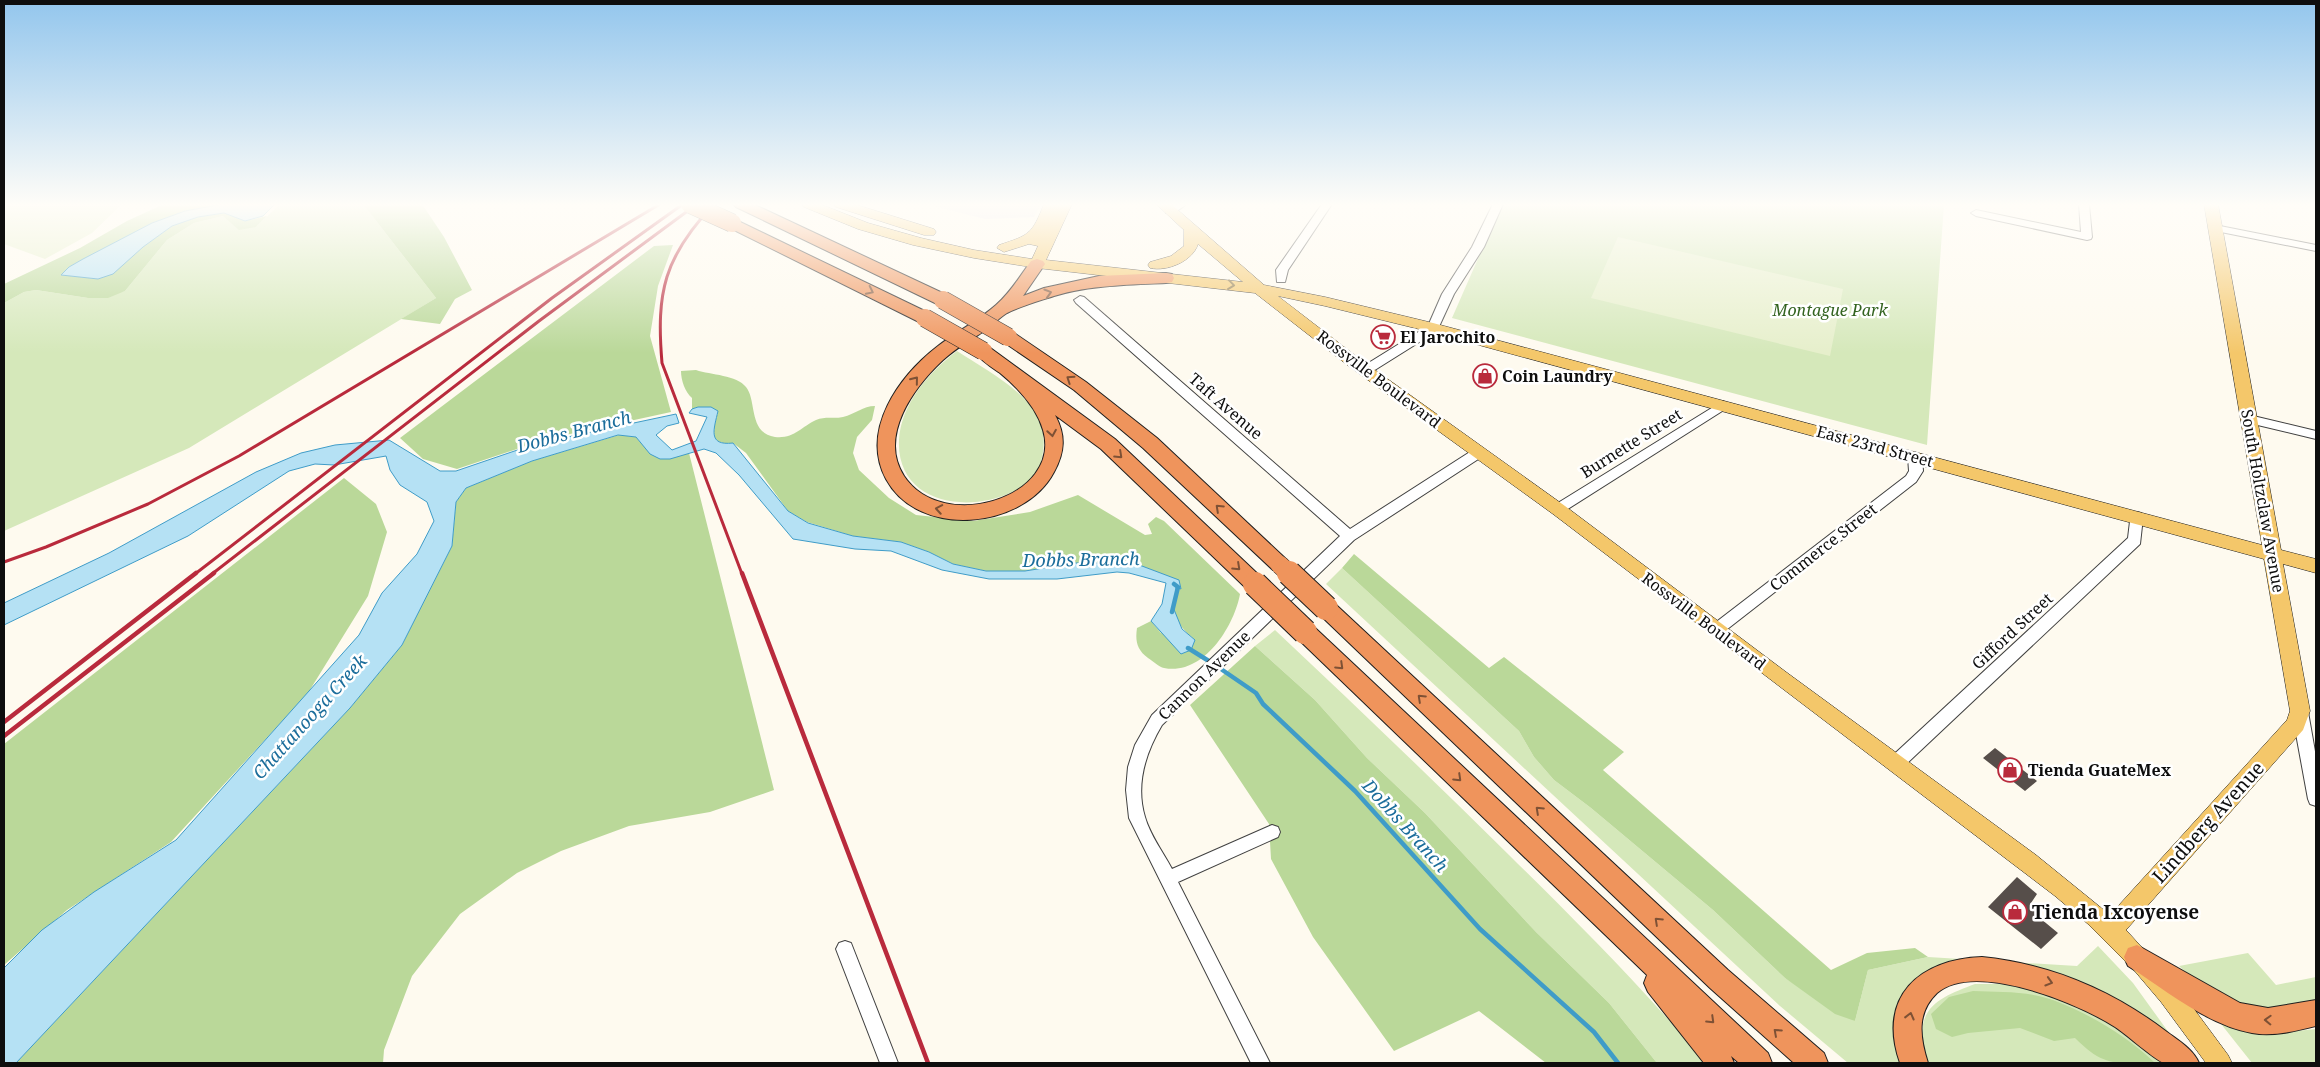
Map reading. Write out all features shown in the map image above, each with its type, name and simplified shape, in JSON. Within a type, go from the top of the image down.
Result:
[{"type":"highway","points":[[795,254],[925,318],[983,350],[1017,378],[1108,444],[1758,1063]]},
{"type":"highway","points":[[847,254],[943,300],[1008,337],[1080,386],[1150,443],[1719,979],[1814,1063]]},
{"type":"highway","points":[[1017,378],[1040,406],[1052,428],[1054,453],[1038,485],[1019,499],[992,511],[962,513],[928,507],[911,496],[895,477],[886,455],[886,435],[893,414],[905,392],[938,355],[1002,310],[1026,282],[1034,258]]},
{"type":"highway","points":[[1002,310],[1050,292],[1099,281],[1166,278]]},
{"type":"highway","points":[[1588,901],[1699,1033],[1720,1063]]},
{"type":"highway","points":[[2138,957],[2226,1011],[2251,1020],[2282,1020],[2316,1014]]},
{"type":"highway","points":[[1914,1063],[1906,1034],[1910,1014],[1917,996],[1928,983],[1946,974],[1970,971],[2000,972],[2033,977],[2065,987],[2104,1005],[2144,1030],[2185,1063]]},
{"type":"main road","name":"East 23rd Street","points":[[991,254],[1154,265],[1281,280],[1433,328]]},
{"type":"main road","name":"East 23rd Street","points":[[1021,254],[1034,258],[1166,278],[1260,288],[1322,301],[1433,328],[2316,566]]},
{"type":"main road","points":[[1034,258],[1035,254]]},
{"type":"main road","points":[[1034,258],[1036,254]]},
{"type":"main road","points":[[1154,265],[1182,257],[1185,254]]},
{"type":"main road","name":"Rossville Boulevard","points":[[1217,254],[1366,370],[1558,510],[1716,630],[2056,882],[2111,930],[2138,957],[2185,1015],[2220,1063]]},
{"type":"main road","name":"South Holtzclaw Avenue","points":[[2220,254],[2300,711]]},
{"type":"main road","points":[[1311,328],[1307,315],[1308,307],[1322,301]]},
{"type":"main road","name":"Lindberg Avenue","points":[[2111,930],[2296,724],[2300,711]]},
{"type":"street","points":[[1281,280],[1282,270],[1293,254]]},
{"type":"street","points":[[1366,370],[1433,328],[1448,294],[1474,254]]},
{"type":"street","name":"Taft Avenue","points":[[1080,300],[1349,536]]},
{"type":"street","name":"Burnette Street","points":[[1558,510],[1723,406]]},
{"type":"street","points":[[2249,419],[2316,435]]},
{"type":"street","name":"Cannon Avenue","points":[[1261,1063],[1137,818],[1132,791],[1136,762],[1144,741],[1157,720],[1349,536],[1478,453]]},
{"type":"street","name":"Commerce Street","points":[[1716,630],[1911,479],[1916,471],[1915,457]]},
{"type":"street","name":"Gifford Street","points":[[1896,764],[2134,540],[2136,518]]},
{"type":"street","name":"South Holtzclaw Avenue","points":[[2300,711],[2316,799]]},
{"type":"street","points":[[1167,879],[1272,832]]},
{"type":"street","points":[[845,949],[889,1063]]},
{"type":"green space","points":[[31,254],[54,254],[45,259]]},
{"type":"green space","points":[[68,254],[94,254],[69,267],[62,275],[98,279],[133,254],[156,254],[125,291],[108,298],[88,298],[36,290],[24,292],[4,303],[4,284]]},
{"type":"green space","points":[[156,254],[402,254],[436,298],[189,448],[4,531],[4,303],[24,292],[36,290],[88,298],[125,291]]},
{"type":"green space","points":[[402,254],[453,254],[472,290],[455,299],[440,324],[401,319],[436,298]]},
{"type":"green space","points":[[644,254],[670,254],[658,286],[650,336],[671,412],[547,439],[457,469],[423,459],[400,438]]},
{"type":"green space","name":"Montague Park","points":[[1480,254],[1940,254],[1927,445],[1452,318]]},
{"type":"green space","points":[[1611,254],[1691,254],[1843,289],[1830,356],[1591,298]]},
{"type":"green space","points":[[957,351],[1001,379],[1021,396],[1037,415],[1042,429],[1044,447],[1038,471],[1020,488],[994,499],[956,502],[937,498],[922,490],[909,478],[901,461],[899,440],[901,427],[911,402],[918,390],[936,369]]},
{"type":"green space","points":[[696,370],[730,378],[742,383],[749,393],[757,423],[766,434],[775,437],[792,434],[819,419],[843,417],[867,407],[875,406],[872,420],[857,437],[853,453],[859,470],[889,498],[916,515],[973,521],[1030,512],[1078,495],[1145,535],[1152,534],[1148,524],[1156,517],[1164,521],[1240,594],[1231,621],[1224,634],[1204,657],[1178,668],[1164,668],[1141,652],[1136,637],[1137,628],[1151,621],[1161,633],[1195,640],[1180,625],[1173,612],[1176,587],[1181,589],[1178,580],[1134,563],[1075,563],[1025,571],[986,571],[953,564],[929,552],[901,542],[853,536],[807,522],[788,511],[746,453],[733,443],[719,442],[716,439],[714,430],[718,411],[698,407],[692,409],[692,398],[684,386],[681,371]]},
{"type":"green space","points":[[619,435],[636,437],[648,450],[659,457],[665,458],[689,453],[774,790],[710,812],[629,826],[561,851],[517,873],[460,914],[412,976],[384,1050],[383,1063],[16,1063],[350,708],[402,645],[452,546],[456,502],[466,488],[532,461]]},
{"type":"green space","points":[[344,478],[376,504],[387,532],[368,596],[308,693],[171,842],[67,910],[4,965],[4,744]]},
{"type":"green space","points":[[1354,554],[1489,668],[1504,657],[1624,752],[1603,770],[1831,970],[1867,953],[1915,948],[1928,957],[1868,970],[1855,1021],[1835,1014],[1785,978],[1713,910],[1591,808],[1554,780],[1534,757],[1519,731],[1342,568]]},
{"type":"green space","points":[[1342,568],[1519,731],[1534,757],[1554,780],[1591,808],[1713,910],[1785,978],[1855,1021],[1868,970],[1928,957],[2077,966],[2098,946],[2133,983],[2185,1055],[2109,1001],[1945,968],[1898,1045],[1906,1063],[1848,1063],[1780,1006],[1326,584]]},
{"type":"green space","points":[[1275,630],[1422,770],[1560,906],[1635,983],[1706,1063],[1657,1063],[1609,1003],[1536,932],[1425,813],[1367,758],[1315,700],[1255,646]]},
{"type":"green space","points":[[1255,646],[1315,700],[1367,758],[1425,813],[1536,932],[1609,1003],[1657,1063],[1546,1063],[1479,1011],[1394,1051],[1313,937],[1271,859],[1269,824],[1190,705]]},
{"type":"green space","points":[[2248,953],[2276,985],[2316,977],[2316,1001],[2269,1008],[2244,1005],[2214,992],[2179,966]]},
{"type":"green space","points":[[1975,984],[2009,984],[2051,993],[2105,1015],[2170,1063],[1927,1063],[1924,1054],[1922,1031],[1924,1020],[1929,1011],[1943,998]]},
{"type":"green space","points":[[1973,991],[2024,993],[2053,1000],[2081,1012],[2120,1035],[2155,1063],[2119,1063],[2102,1059],[2075,1038],[2054,1041],[2020,1028],[1968,1033],[1952,1037],[1936,1029],[1931,1014],[1949,997]]},
{"type":"green space","points":[[2206,1005],[2276,1033],[2316,1029],[2316,1063],[2252,1063]]},
{"type":"water","points":[[93,254],[135,254],[113,274],[98,279],[61,275],[69,267]]},
{"type":"water","name":"Chattanooga Creek","points":[[711,407],[718,411],[714,430],[716,439],[719,442],[733,443],[788,511],[808,523],[853,536],[901,542],[929,552],[953,564],[986,571],[1025,571],[1075,563],[1134,563],[1179,580],[1181,589],[1176,587],[1176,598],[1173,607],[1182,629],[1195,640],[1191,650],[1181,654],[1151,621],[1162,604],[1166,583],[1129,573],[1117,572],[1057,579],[989,579],[942,570],[891,551],[855,549],[793,539],[739,475],[716,453],[704,449],[670,459],[660,459],[650,454],[636,437],[618,435],[532,461],[466,488],[456,502],[452,546],[402,645],[350,708],[16,1063],[4,1063],[4,968],[42,930],[94,892],[176,840],[359,635],[382,593],[417,554],[434,521],[427,502],[400,485],[390,470],[386,456],[334,465],[315,464],[289,471],[188,536],[4,625],[4,603],[109,553],[256,472],[301,453],[335,445],[389,440],[440,471],[456,471],[535,444],[676,414],[679,423],[667,426],[656,435],[672,450],[696,441],[707,417],[689,413],[692,409]]},
{"type":"building","name":"Tienda GuateMex","points":[[1995,748],[2037,781],[2025,791],[1983,758]]},
{"type":"building","name":"Tienda Ixcoyense","points":[[2017,877],[2037,894],[2031,903],[2039,909],[2035,914],[2058,933],[2041,949],[1988,907]]},
{"type":"waterway","name":"Dobbs Branch","points":[[1172,612],[1178,587],[1174,584]]},
{"type":"waterway","name":"Dobbs Branch","points":[[1188,648],[1212,663]]},
{"type":"waterway","name":"Dobbs Branch","points":[[1218,667],[1256,693],[1263,704],[1355,791],[1480,929],[1594,1032],[1618,1063]]},
{"type":"railway","points":[[4,562],[46,547],[148,504],[239,456],[577,254]]},
{"type":"railway","points":[[195,574],[552,298],[614,254]]},
{"type":"railway","points":[[212,574],[539,321],[630,254]]},
{"type":"railway","points":[[677,254],[667,277],[663,295],[660,338],[662,363],[742,574]]},
{"type":"railway","points":[[4,722],[196,573]]},
{"type":"railway","points":[[4,736],[214,573]]},
{"type":"railway","points":[[742,573],[928,1063]]},
{"type":"place","name":"El Jarochito","points":[[1383,337]]},
{"type":"place","name":"Coin Laundry","points":[[1485,376]]},
{"type":"place","name":"Tienda GuateMex","points":[[2010,770]]},
{"type":"place","name":"Tienda Ixcoyense","points":[[2015,912]]}]
